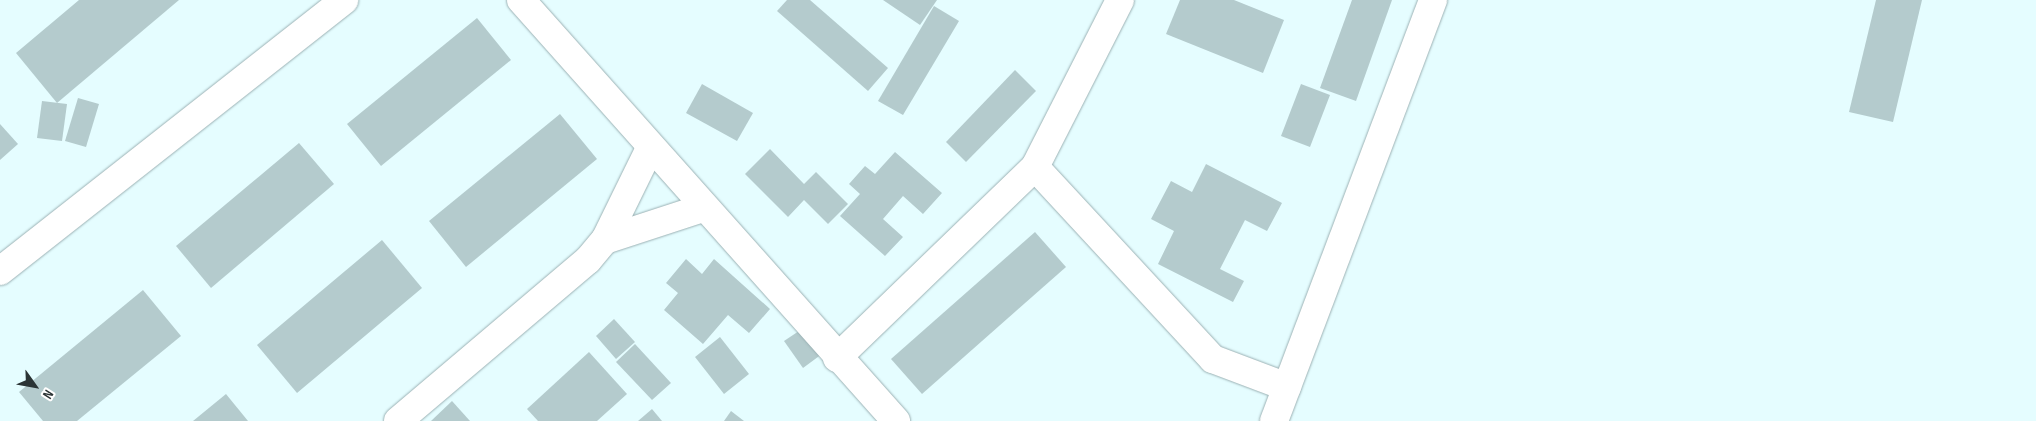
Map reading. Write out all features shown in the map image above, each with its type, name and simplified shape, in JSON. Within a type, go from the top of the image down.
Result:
[{"type":"street","points":[[0,272],[344,0]]},
{"type":"street","points":[[520,0],[837,358],[896,421]]},
{"type":"street","points":[[837,358],[1035,167],[1120,0]]},
{"type":"street","points":[[1274,421],[1433,0]]},
{"type":"street","points":[[398,421],[588,260],[605,240],[650,148]]},
{"type":"street","points":[[1035,167],[1213,359],[1286,387]]},
{"type":"street","points":[[605,240],[704,208]]},
{"type":"building","points":[[79,0],[179,0],[57,103],[16,53]]},
{"type":"building","points":[[787,0],[810,0],[888,68],[868,91],[777,11]]},
{"type":"building","points":[[883,0],[937,0],[920,25]]},
{"type":"building","points":[[1180,0],[1234,0],[1284,20],[1263,73],[1166,34]]},
{"type":"building","points":[[1352,0],[1392,0],[1356,101],[1320,88]]},
{"type":"building","points":[[1876,0],[1922,0],[1893,122],[1849,112]]},
{"type":"building","points":[[934,6],[959,21],[903,115],[878,101]]},
{"type":"building","points":[[477,18],[511,60],[381,166],[347,124]]},
{"type":"building","points":[[1015,70],[1036,91],[966,162],[946,142]]},
{"type":"building","points":[[702,84],[753,113],[737,141],[686,113]]},
{"type":"building","points":[[1301,84],[1330,95],[1310,147],[1281,136]]},
{"type":"building","points":[[78,98],[99,104],[86,147],[65,141]]},
{"type":"building","points":[[42,101],[67,104],[62,141],[37,138]]},
{"type":"building","points":[[560,114],[597,159],[466,267],[429,221]]},
{"type":"building","points":[[0,124],[18,144],[0,160]]},
{"type":"building","points":[[299,143],[334,184],[211,288],[176,246]]},
{"type":"building","points":[[770,149],[804,184],[816,172],[848,204],[828,224],[804,200],[788,217],[745,174]]},
{"type":"building","points":[[895,152],[942,193],[923,214],[903,196],[883,219],[903,237],[885,256],[840,216],[860,194],[849,184],[865,166],[875,174]]},
{"type":"building","points":[[1206,164],[1282,203],[1267,231],[1245,220],[1220,269],[1244,281],[1233,302],[1158,264],[1174,231],[1151,219],[1171,181],[1192,192]]},
{"type":"building","points":[[1035,232],[1066,267],[922,394],[891,359]]},
{"type":"building","points":[[382,240],[422,288],[297,393],[257,345]]},
{"type":"building","points":[[686,259],[702,274],[714,259],[770,309],[749,333],[728,315],[703,344],[664,310],[678,293],[666,283]]},
{"type":"building","points":[[143,290],[181,336],[77,421],[43,421],[19,392]]},
{"type":"building","points":[[614,319],[635,342],[616,359],[596,336]]},
{"type":"building","points":[[808,325],[826,351],[803,368],[784,341]]},
{"type":"building","points":[[720,337],[749,374],[724,394],[695,357]]},
{"type":"building","points":[[635,344],[671,383],[652,400],[616,362]]},
{"type":"building","points":[[589,352],[627,394],[597,421],[538,421],[527,409]]},
{"type":"building","points":[[226,394],[248,421],[193,421]]},
{"type":"building","points":[[452,401],[470,421],[431,421]]},
{"type":"building","points":[[652,409],[662,421],[638,421]]},
{"type":"building","points":[[731,411],[744,421],[724,421]]}]
